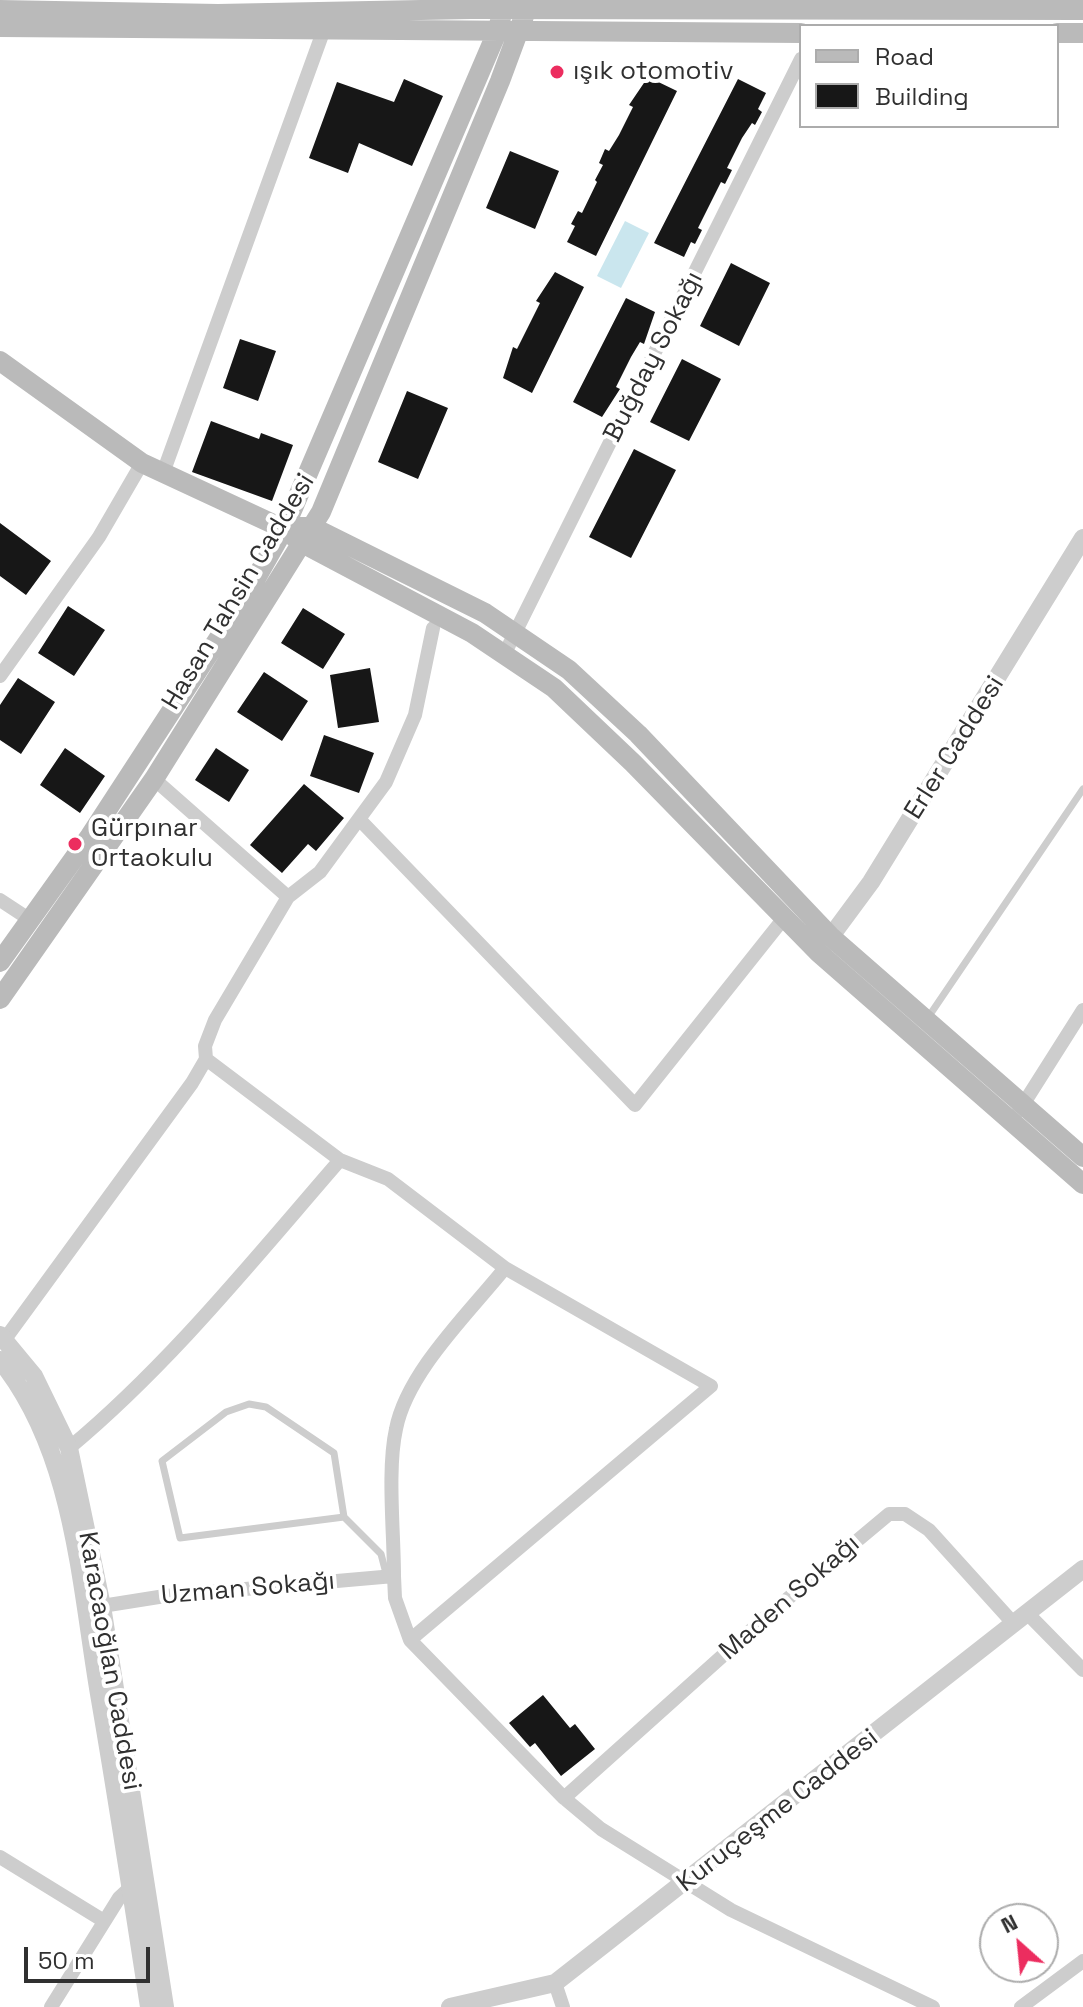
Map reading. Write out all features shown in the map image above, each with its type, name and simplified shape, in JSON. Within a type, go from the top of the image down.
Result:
[{"type":"main road","points":[[0,10],[83,4],[222,7],[849,6],[1083,10]]},
{"type":"main road","name":"Hasan Tahsin Caddesi","points":[[0,962],[32,921],[243,601],[284,529],[497,32],[505,5]]},
{"type":"main road","name":"Hasan Tahsin Caddesi","points":[[0,999],[154,779],[307,535],[335,484],[529,5]]},
{"type":"main road","points":[[0,27],[323,32],[799,33]]},
{"type":"main road","points":[[1059,33],[1083,33]]},
{"type":"main road","points":[[0,361],[142,463],[517,632],[569,670],[638,734],[825,945],[1015,1115],[1083,1157]]},
{"type":"main road","points":[[307,535],[505,653],[554,688],[622,752],[784,918],[925,1021],[1083,1184]]},
{"type":"street","points":[[163,473],[323,32]]},
{"type":"street","name":"Buğday Sokağı","points":[[505,653],[799,63]]},
{"type":"street","points":[[0,676],[99,537],[142,463]]},
{"type":"street","name":"Erler Caddesi","points":[[825,945],[880,869],[1083,538]]},
{"type":"street","points":[[2,1340],[192,1083],[206,1059],[205,1046],[215,1020],[288,897],[320,872],[386,782],[415,715],[433,628]]},
{"type":"street","points":[[154,779],[288,897]]},
{"type":"street","points":[[359,819],[635,1105],[784,918]]},
{"type":"street","points":[[0,900],[32,921]]},
{"type":"street","points":[[1015,1115],[1083,1010]]},
{"type":"street","points":[[206,1059],[340,1160],[388,1179],[505,1268],[711,1386],[410,1640]]},
{"type":"street","points":[[69,1448],[123,1400],[244,1271],[340,1160]]},
{"type":"street","points":[[505,1268],[417,1378],[402,1406],[395,1431],[390,1576],[410,1640],[564,1798],[601,1829],[731,1910],[933,2007]]},
{"type":"street","name":"Karacaoğlan Caddesi","points":[[2,1340],[34,1376],[69,1448],[138,1885],[165,2007]]},
{"type":"street","name":"Karacaoğlan Caddesi","points":[[0,1360],[31,1402],[45,1433],[94,1608]]},
{"type":"street","name":"Maden Sokağı","points":[[564,1798],[767,1616],[889,1514],[905,1514],[929,1530],[1020,1619]]},
{"type":"street","name":"Kuruçeşme Caddesi","points":[[450,2007],[555,1983],[688,1882],[1083,1569]]},
{"type":"street","name":"Uzman Sokağı","points":[[94,1608],[165,1596],[390,1576]]},
{"type":"street","points":[[1020,1619],[1083,1670]]},
{"type":"street","points":[[0,1857],[104,1921]]},
{"type":"street","points":[[51,2007],[104,1921],[138,1885]]},
{"type":"street","name":"Karacaoğlan Caddesi","points":[[138,1885],[149,2007]]},
{"type":"street","points":[[1021,2007],[1083,1961]]},
{"type":"street","points":[[555,1983],[563,2007]]},
{"type":"lane","points":[[925,1021],[1083,789]]},
{"type":"lane","points":[[344,1517],[180,1538],[162,1461],[234,1408],[249,1404],[266,1407],[334,1453],[344,1517],[381,1554],[390,1576]]},
{"type":"water","points":[[625,221],[649,233],[621,288],[597,276]]},
{"type":"building","points":[[648,77],[677,91],[596,256],[567,242],[575,226],[571,224],[578,211],[582,213],[597,182],[595,180],[603,165],[599,163],[605,149],[609,151],[619,135],[633,107],[629,105]]},
{"type":"building","points":[[404,79],[443,96],[412,166],[359,143],[348,173],[309,158],[337,82],[394,102]]},
{"type":"building","points":[[738,79],[766,93],[758,109],[762,112],[742,138],[727,168],[732,170],[725,184],[721,182],[698,228],[702,230],[695,244],[691,242],[684,257],[654,243]]},
{"type":"building","points":[[510,151],[559,171],[535,229],[486,208]]},
{"type":"building","points":[[731,263],[770,283],[739,346],[700,326]]},
{"type":"building","points":[[555,272],[584,287],[532,393],[503,378],[513,347],[517,349],[540,303],[536,301]]},
{"type":"building","points":[[626,298],[655,312],[644,344],[640,342],[631,357],[616,387],[620,389],[602,417],[573,402]]},
{"type":"building","points":[[240,339],[276,351],[258,401],[223,388]]},
{"type":"building","points":[[682,359],[721,379],[689,441],[650,422]]},
{"type":"building","points":[[407,391],[448,408],[418,479],[378,462]]},
{"type":"building","points":[[211,421],[259,439],[261,433],[293,445],[272,501],[192,472]]},
{"type":"building","points":[[634,449],[676,470],[631,558],[589,537]]},
{"type":"building","points":[[0,523],[51,561],[26,595],[0,576]]},
{"type":"building","points":[[68,606],[105,630],[74,676],[38,653]]},
{"type":"building","points":[[303,608],[345,634],[323,669],[281,643]]},
{"type":"building","points":[[370,668],[379,722],[338,728],[330,675]]},
{"type":"building","points":[[264,672],[308,701],[282,741],[237,712]]},
{"type":"building","points":[[18,678],[55,702],[21,754],[0,740],[0,705]]},
{"type":"building","points":[[324,735],[374,753],[359,793],[310,776]]},
{"type":"building","points":[[65,748],[105,776],[80,813],[40,785]]},
{"type":"building","points":[[216,748],[249,770],[229,802],[195,780]]},
{"type":"building","points":[[304,784],[344,818],[316,851],[308,844],[282,873],[250,845]]},
{"type":"building","points":[[543,1695],[570,1728],[575,1724],[595,1749],[561,1776],[535,1743],[530,1747],[509,1723]]},
{"type":"place","name":"ışık otomotiv","points":[[557,72]]},
{"type":"place","name":"Gürpınar Ortaokulu","points":[[75,844]]}]
